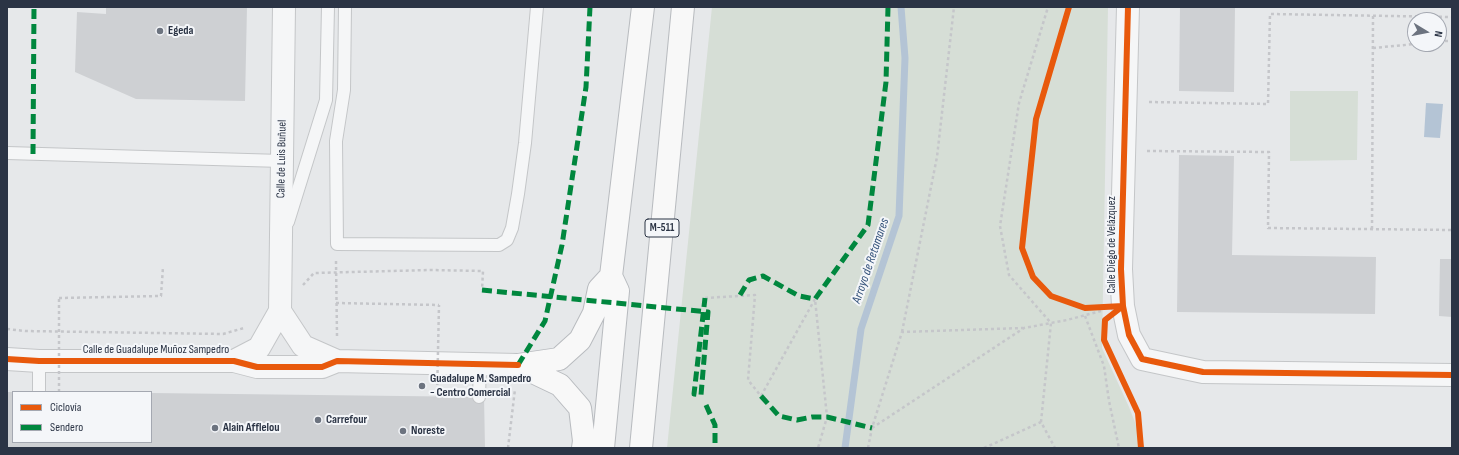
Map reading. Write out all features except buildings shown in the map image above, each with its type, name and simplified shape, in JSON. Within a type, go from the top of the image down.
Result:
[{"type":"highway","points":[[603,448],[618,291],[611,276],[643,7]]},
{"type":"highway","name":"M-511","points":[[641,448],[682,7]]},
{"type":"highway","points":[[518,365],[559,359],[580,340],[594,313],[599,289],[611,276]]},
{"type":"highway","points":[[518,365],[560,385],[580,408],[584,441],[583,448]]},
{"type":"street","name":"Calle de Luis Buñuel","points":[[234,361],[259,348],[280,311],[284,7]]},
{"type":"street","name":"Calle Diego de Velázquez","points":[[1128,7],[1121,269],[1123,306],[1129,335],[1142,358],[1203,372],[1452,375]]},
{"type":"street","points":[[280,311],[303,346],[337,360]]},
{"type":"street","name":"Calle de Guadalupe Muñoz Sampedro","points":[[7,359],[40,361],[234,361],[257,367],[322,367],[337,360],[518,365]]},
{"type":"lane","points":[[281,244],[326,100],[328,7]]},
{"type":"lane","points":[[345,7],[344,90],[336,141],[337,244],[499,245],[507,240],[512,228],[526,143],[537,7]]},
{"type":"lane","points":[[7,153],[282,161]]},
{"type":"lane","points":[[39,391],[40,361]]},
{"type":"lane","points":[[479,397],[480,364]]},
{"type":"path","points":[[868,448],[872,428],[902,332],[937,157],[954,7]]},
{"type":"path","points":[[1048,7],[1020,103],[1000,226],[1009,275],[1051,323],[1041,422],[1055,448]]},
{"type":"path","points":[[1126,102],[1268,104],[1270,14],[1407,17]]},
{"type":"path","points":[[1372,229],[1373,16]]},
{"type":"path","points":[[1373,48],[1407,45]]},
{"type":"path","points":[[1124,152],[1269,152],[1268,228],[1452,230]]},
{"type":"path","points":[[337,244],[337,360]]},
{"type":"path","points":[[59,391],[59,298],[161,296],[163,267]]},
{"type":"path","points":[[280,311],[314,273],[430,270],[483,271],[482,290]]},
{"type":"path","points":[[704,298],[755,295],[748,380],[761,396],[815,299],[827,416],[818,448]]},
{"type":"path","points":[[336,303],[439,305],[437,397]]},
{"type":"path","points":[[902,332],[1024,328],[1085,316],[1123,306]]},
{"type":"path","points":[[1085,308],[1123,306]]},
{"type":"path","points":[[1085,316],[1104,366],[1109,401],[1120,448]]},
{"type":"path","points":[[7,329],[25,331],[223,334],[246,328]]},
{"type":"path","points":[[872,428],[1024,328]]},
{"type":"path","points":[[508,448],[518,365]]},
{"type":"path","points":[[984,448],[1041,422]]},
{"type":"shaded area","points":[[712,7],[1108,7],[1102,348],[1129,407],[1145,448],[667,448]]},
{"type":"shaded area","points":[[1290,91],[1358,91],[1357,160],[1290,161]]},
{"type":"water","points":[[1426,103],[1443,104],[1440,138],[1424,137]]},
{"type":"waterway","name":"Arroyo de Retamares","points":[[845,448],[861,329],[899,216],[905,58],[901,7]]},
{"type":"marked path","points":[[33,154],[34,7]]},
{"type":"marked path","points":[[518,365],[545,321],[562,245],[586,87],[590,7]]},
{"type":"marked path","points":[[740,295],[749,280],[763,276],[799,296],[815,299],[868,225],[886,82],[888,7]]},
{"type":"marked path","points":[[482,290],[708,312],[701,395],[694,394],[705,298]]},
{"type":"marked path","points":[[761,396],[779,416],[797,420],[812,417],[827,417],[872,428]]},
{"type":"marked path","points":[[706,405],[715,425],[715,448]]},
{"type":"cycle path","points":[[1069,7],[1036,119],[1022,248],[1033,277],[1051,296],[1085,308],[1123,306],[1105,320],[1104,340],[1138,413],[1141,448]]},
{"type":"cycle path","points":[[1128,7],[1121,269],[1123,306],[1129,335],[1142,359],[1203,372],[1452,375]]},
{"type":"cycle path","points":[[7,359],[39,361],[234,361],[257,367],[322,367],[337,361],[518,365]]},
{"type":"place","name":"Egeda","points":[[160,31]]},
{"type":"place","name":"Guadalupe M. Sampedro - Centro Comercial","points":[[422,386]]},
{"type":"place","name":"Carrefour","points":[[318,420]]},
{"type":"place","name":"Alain Afflelou","points":[[215,428]]},
{"type":"place","name":"Noreste","points":[[403,431]]}]
